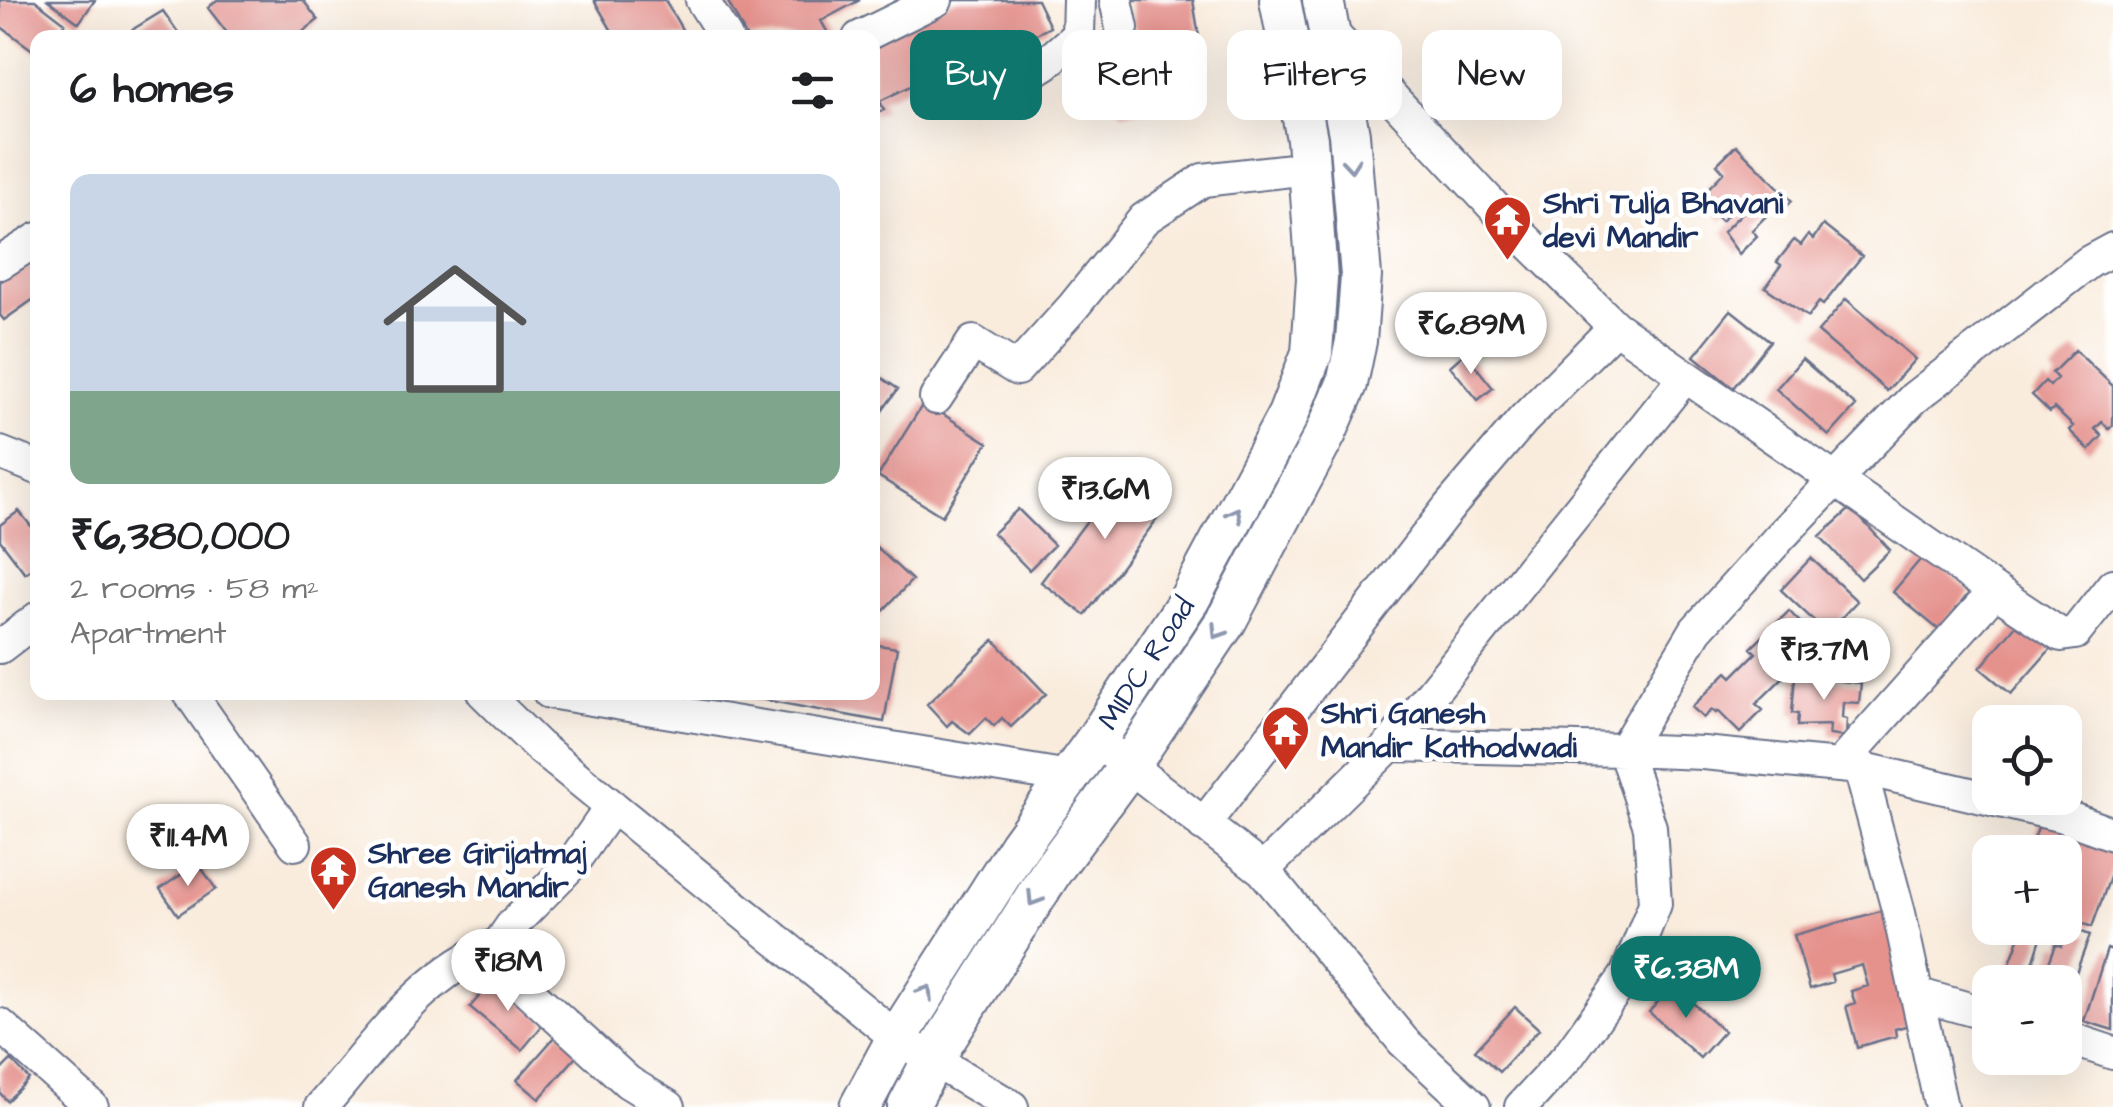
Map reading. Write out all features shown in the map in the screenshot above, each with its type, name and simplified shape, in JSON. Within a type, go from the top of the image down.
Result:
[{"type":"main road","name":"MIDC Road","points":[[860,1107],[897,1038],[1018,846],[1096,740],[1190,600],[1288,415],[1312,353],[1318,278],[1309,168],[1280,0]]},
{"type":"main road","name":"MIDC Road","points":[[908,1107],[933,1060],[1053,869],[1129,766],[1226,621],[1326,433],[1346,384],[1356,340],[1361,276],[1348,134],[1326,15]]},
{"type":"street","points":[[702,0],[721,30]]},
{"type":"street","points":[[875,30],[936,0]]},
{"type":"street","points":[[1042,66],[1078,35],[1079,0]]},
{"type":"street","points":[[1326,15],[1510,224],[1615,327],[1684,378],[2060,634],[2076,633],[2113,586]]},
{"type":"street","points":[[936,398],[973,342],[1017,369],[1074,307],[1144,219],[1204,180],[1309,168]]},
{"type":"street","points":[[0,262],[30,244]]},
{"type":"street","points":[[1520,1107],[1568,1056],[1626,976],[1654,904],[1650,828],[1624,750],[1696,630],[1914,398],[2089,262],[2113,250]]},
{"type":"street","points":[[1202,825],[1449,507],[1524,420],[1615,327]]},
{"type":"street","points":[[1263,870],[1390,745],[1684,378]]},
{"type":"street","points":[[0,453],[30,465]]},
{"type":"street","points":[[1850,767],[1996,590]]},
{"type":"street","points":[[0,647],[30,624]]},
{"type":"street","points":[[195,700],[294,844]]},
{"type":"street","points":[[491,700],[538,746],[897,1038],[1012,1107]]},
{"type":"street","points":[[639,700],[729,708],[1069,777]]},
{"type":"street","points":[[1096,740],[1263,870],[1403,1041],[1474,1107]]},
{"type":"street","points":[[1390,745],[1703,752],[1850,767],[2064,816],[2113,834]]},
{"type":"street","points":[[1850,767],[1899,914],[1941,1107]]},
{"type":"street","points":[[322,1107],[421,993],[470,954],[498,944],[570,865],[612,806]]},
{"type":"street","points":[[498,944],[503,962],[514,978],[628,1082],[669,1107]]},
{"type":"street","points":[[1916,994],[1972,1010]]},
{"type":"street","points":[[0,1025],[92,1107]]},
{"type":"street","points":[[2082,1042],[2113,1052]]},
{"type":"building","points":[[0,0],[35,0],[65,23],[60,30],[30,30],[30,48],[0,26]]},
{"type":"building","points":[[48,0],[95,0],[79,23]]},
{"type":"building","points":[[217,0],[303,0],[318,20],[305,30],[225,30],[208,8]]},
{"type":"building","points":[[594,0],[665,0],[682,30],[611,30]]},
{"type":"building","points":[[727,0],[860,0],[821,21],[826,30],[743,30]]},
{"type":"building","points":[[955,0],[1037,0],[1050,27],[1042,31],[910,30],[910,86],[880,101],[880,37]]},
{"type":"building","points":[[1130,0],[1193,0],[1198,30],[1134,30]]},
{"type":"building","points":[[163,11],[176,30],[133,30]]},
{"type":"building","points":[[1736,145],[1792,201],[1777,216],[1772,210],[1752,230],[1757,236],[1739,254],[1723,232],[1746,209],[1740,203],[1721,221],[1710,210],[1704,216],[1692,205],[1724,172],[1717,164]]},
{"type":"building","points":[[1823,225],[1862,256],[1823,305],[1819,302],[1808,317],[1765,287],[1794,240],[1801,245],[1808,235],[1813,239]]},
{"type":"building","points":[[30,261],[30,302],[4,320],[0,315],[0,282]]},
{"type":"building","points":[[1846,299],[1915,359],[1887,391],[1818,332]]},
{"type":"building","points":[[1731,310],[1770,341],[1733,388],[1694,356]]},
{"type":"building","points":[[2075,350],[2113,386],[2113,425],[2109,429],[2102,422],[2095,429],[2102,436],[2089,450],[2069,430],[2073,426],[2032,395],[2045,381],[2050,386],[2057,378],[2052,373]]},
{"type":"building","points":[[1465,353],[1493,388],[1478,400],[1450,366]]},
{"type":"building","points":[[1802,359],[1856,406],[1829,436],[1776,389]]},
{"type":"building","points":[[880,377],[898,389],[880,414]]},
{"type":"building","points":[[924,402],[988,443],[942,516],[880,477]]},
{"type":"building","points":[[1125,470],[1169,503],[1085,615],[1041,582]]},
{"type":"building","points":[[1851,508],[1890,550],[1860,579],[1820,536]]},
{"type":"building","points":[[1018,509],[1054,545],[1029,570],[993,533]]},
{"type":"building","points":[[19,511],[30,525],[30,570],[25,573],[0,540],[0,525]]},
{"type":"building","points":[[880,550],[912,580],[880,614]]},
{"type":"building","points":[[1925,554],[1970,592],[1939,630],[1893,592]]},
{"type":"building","points":[[1811,558],[1857,601],[1827,633],[1781,590]]},
{"type":"building","points":[[1789,611],[1819,642],[1756,704],[1763,710],[1740,733],[1718,711],[1712,710],[1703,718],[1692,707],[1727,672],[1732,677],[1756,653],[1751,648]]},
{"type":"building","points":[[2022,618],[2053,646],[2011,694],[1980,668]]},
{"type":"building","points":[[994,640],[1046,694],[1011,727],[1002,718],[994,726],[986,718],[970,734],[952,721],[947,726],[927,704]]},
{"type":"building","points":[[880,645],[897,648],[884,722],[765,700],[880,700]]},
{"type":"building","points":[[1795,676],[1861,683],[1859,703],[1843,702],[1846,737],[1829,735],[1830,725],[1797,726],[1798,714],[1792,713]]},
{"type":"building","points":[[2041,820],[2113,846],[2113,869],[2092,927],[2082,923],[2082,835],[2035,835]]},
{"type":"building","points":[[198,863],[216,889],[178,915],[160,889]]},
{"type":"building","points":[[1888,909],[1920,1022],[1895,1029],[1896,1036],[1857,1047],[1846,1006],[1855,1003],[1851,991],[1868,986],[1862,965],[1831,974],[1833,982],[1810,989],[1794,935]]},
{"type":"building","points":[[2082,932],[2090,935],[2079,965],[2048,965],[2056,945],[2082,945]]},
{"type":"building","points":[[2017,945],[2039,945],[2033,963],[2039,965],[2009,965]]},
{"type":"building","points":[[2107,949],[2113,951],[2113,1030],[2084,1021]]},
{"type":"building","points":[[495,978],[546,1021],[522,1050],[470,1007]]},
{"type":"building","points":[[1673,985],[1724,1031],[1700,1058],[1649,1012]]},
{"type":"building","points":[[1515,1007],[1539,1029],[1499,1072],[1475,1050]]},
{"type":"building","points":[[560,1031],[582,1050],[539,1099],[517,1080]]},
{"type":"building","points":[[11,1060],[29,1079],[7,1101],[0,1093],[0,1071]]},
{"type":"place","name":"Shri Tulja Bhavani devi Mandir","points":[[1508,262]]},
{"type":"place","name":"Shri Ganesh Mandir Kathodwadi","points":[[1286,772]]},
{"type":"place","name":"Shree Girijatmaj Ganesh Mandir","points":[[333,912]]}]
